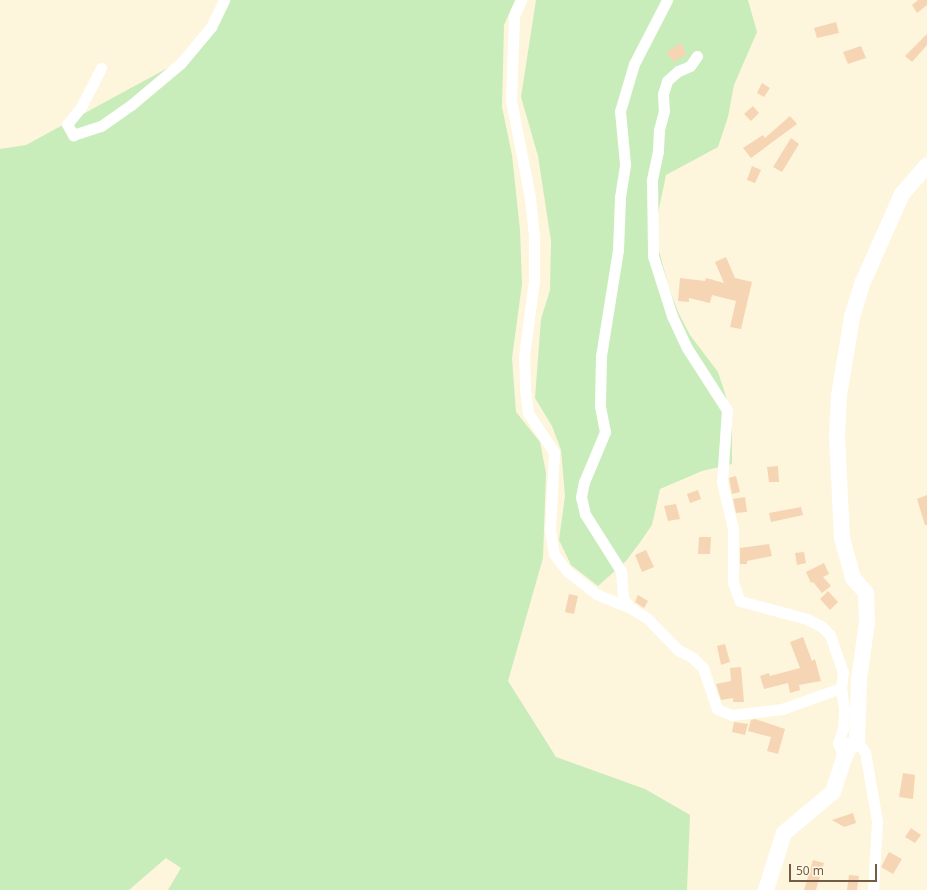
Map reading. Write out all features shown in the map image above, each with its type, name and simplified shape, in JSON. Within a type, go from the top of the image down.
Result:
[{"type":"street","points":[[102,68],[81,107],[67,124],[73,135],[101,126],[131,105],[181,63],[211,27],[224,0]]},
{"type":"street","points":[[521,0],[514,16],[511,100],[530,198],[534,238],[531,318],[524,356],[528,413],[554,452],[550,530],[554,554],[567,572],[596,594],[629,607],[648,619],[678,650],[692,657],[703,668],[717,709],[732,715],[782,709],[841,688]]},
{"type":"street","points":[[629,607],[622,590],[621,571],[585,514],[581,497],[584,482],[605,432],[600,406],[601,356],[618,250],[620,197],[625,164],[620,111],[634,64],[667,0]]},
{"type":"street","points":[[698,56],[690,66],[678,71],[668,81],[663,94],[664,111],[659,130],[658,151],[652,180],[653,256],[675,323],[688,348],[727,410],[722,482],[733,529],[733,582],[740,601],[750,606],[791,614],[821,626],[830,635],[843,672],[841,688],[844,710],[843,728],[838,743],[844,758]]},
{"type":"street","points":[[873,890],[877,821],[865,752],[857,742],[859,679],[867,622],[866,593],[853,578],[842,538],[837,436],[839,395],[852,317],[863,282],[902,194],[927,165]]},
{"type":"street","points":[[766,890],[784,833],[833,792],[844,758],[850,746],[857,742]]},
{"type":"green space","points":[[229,0],[515,0],[504,25],[502,107],[512,155],[520,230],[522,284],[512,358],[516,412],[540,442],[546,473],[543,558],[508,681],[556,757],[645,789],[690,815],[687,890],[168,890],[181,868],[166,858],[129,890],[0,890],[0,149],[26,145],[199,51],[216,26]]},
{"type":"green space","points":[[536,0],[748,0],[757,32],[734,85],[728,117],[718,147],[666,175],[654,232],[669,288],[679,314],[690,335],[718,372],[732,415],[732,464],[702,471],[660,489],[652,525],[626,561],[598,586],[571,565],[559,540],[565,496],[561,450],[552,426],[535,398],[541,319],[550,290],[551,241],[538,156],[521,97]]},
{"type":"building","points":[[918,0],[927,0],[927,5],[917,13],[912,5]]},
{"type":"building","points":[[836,22],[839,33],[817,38],[814,28]]},
{"type":"building","points":[[927,34],[927,45],[912,62],[905,56]]},
{"type":"building","points":[[680,43],[687,54],[673,62],[667,52]]},
{"type":"building","points":[[861,46],[866,58],[848,64],[843,52]]},
{"type":"building","points":[[762,83],[770,88],[764,97],[757,93]]},
{"type":"building","points":[[753,106],[759,113],[751,121],[744,114]]},
{"type":"building","points":[[790,116],[797,124],[751,158],[743,148],[763,135],[765,138]]},
{"type":"building","points":[[791,138],[799,144],[782,172],[773,167]]},
{"type":"building","points":[[752,166],[761,170],[755,183],[747,180]]},
{"type":"building","points":[[726,257],[735,278],[752,282],[741,329],[730,327],[736,301],[712,295],[710,303],[689,298],[689,302],[678,301],[680,278],[705,281],[706,278],[724,283],[715,262]]},
{"type":"building","points":[[778,466],[779,482],[769,482],[767,467]]},
{"type":"building","points":[[736,476],[740,492],[732,494],[729,478]]},
{"type":"building","points":[[698,490],[701,499],[690,503],[687,494]]},
{"type":"building","points":[[927,495],[927,525],[925,525],[917,499]]},
{"type":"building","points":[[745,497],[747,512],[736,513],[733,499]]},
{"type":"building","points":[[676,504],[680,519],[668,521],[664,506]]},
{"type":"building","points":[[801,507],[803,515],[771,522],[769,513]]},
{"type":"building","points":[[699,537],[711,537],[710,554],[698,554]]},
{"type":"building","points":[[769,544],[772,556],[747,561],[747,564],[740,564],[740,548]]},
{"type":"building","points":[[646,550],[654,567],[642,572],[635,555]]},
{"type":"building","points":[[804,552],[806,563],[797,565],[795,553]]},
{"type":"building","points":[[824,563],[829,574],[823,577],[831,586],[822,593],[813,582],[811,583],[806,572]]},
{"type":"building","points":[[828,591],[838,602],[830,610],[820,599]]},
{"type":"building","points":[[569,594],[578,596],[574,614],[565,612]]},
{"type":"building","points":[[638,595],[648,601],[644,608],[635,602]]},
{"type":"building","points":[[803,637],[812,661],[815,659],[821,681],[799,685],[800,690],[790,693],[788,683],[764,689],[760,676],[769,673],[770,676],[800,668],[790,642]]},
{"type":"building","points":[[725,644],[730,662],[721,665],[717,646]]},
{"type":"building","points":[[741,667],[744,702],[733,702],[733,698],[721,700],[716,684],[731,681],[730,668]]},
{"type":"building","points":[[755,719],[785,729],[778,754],[767,751],[771,737],[748,731],[751,720]]},
{"type":"building","points":[[734,722],[748,724],[745,735],[732,732]]},
{"type":"building","points":[[903,773],[915,775],[913,799],[899,797]]},
{"type":"building","points":[[853,813],[856,823],[844,827],[832,820]]},
{"type":"building","points":[[911,828],[921,835],[915,843],[905,837]]},
{"type":"building","points":[[889,852],[902,859],[893,874],[881,867]]},
{"type":"building","points":[[813,860],[824,863],[816,890],[804,890]]},
{"type":"building","points":[[849,875],[859,876],[857,890],[847,890]]}]
